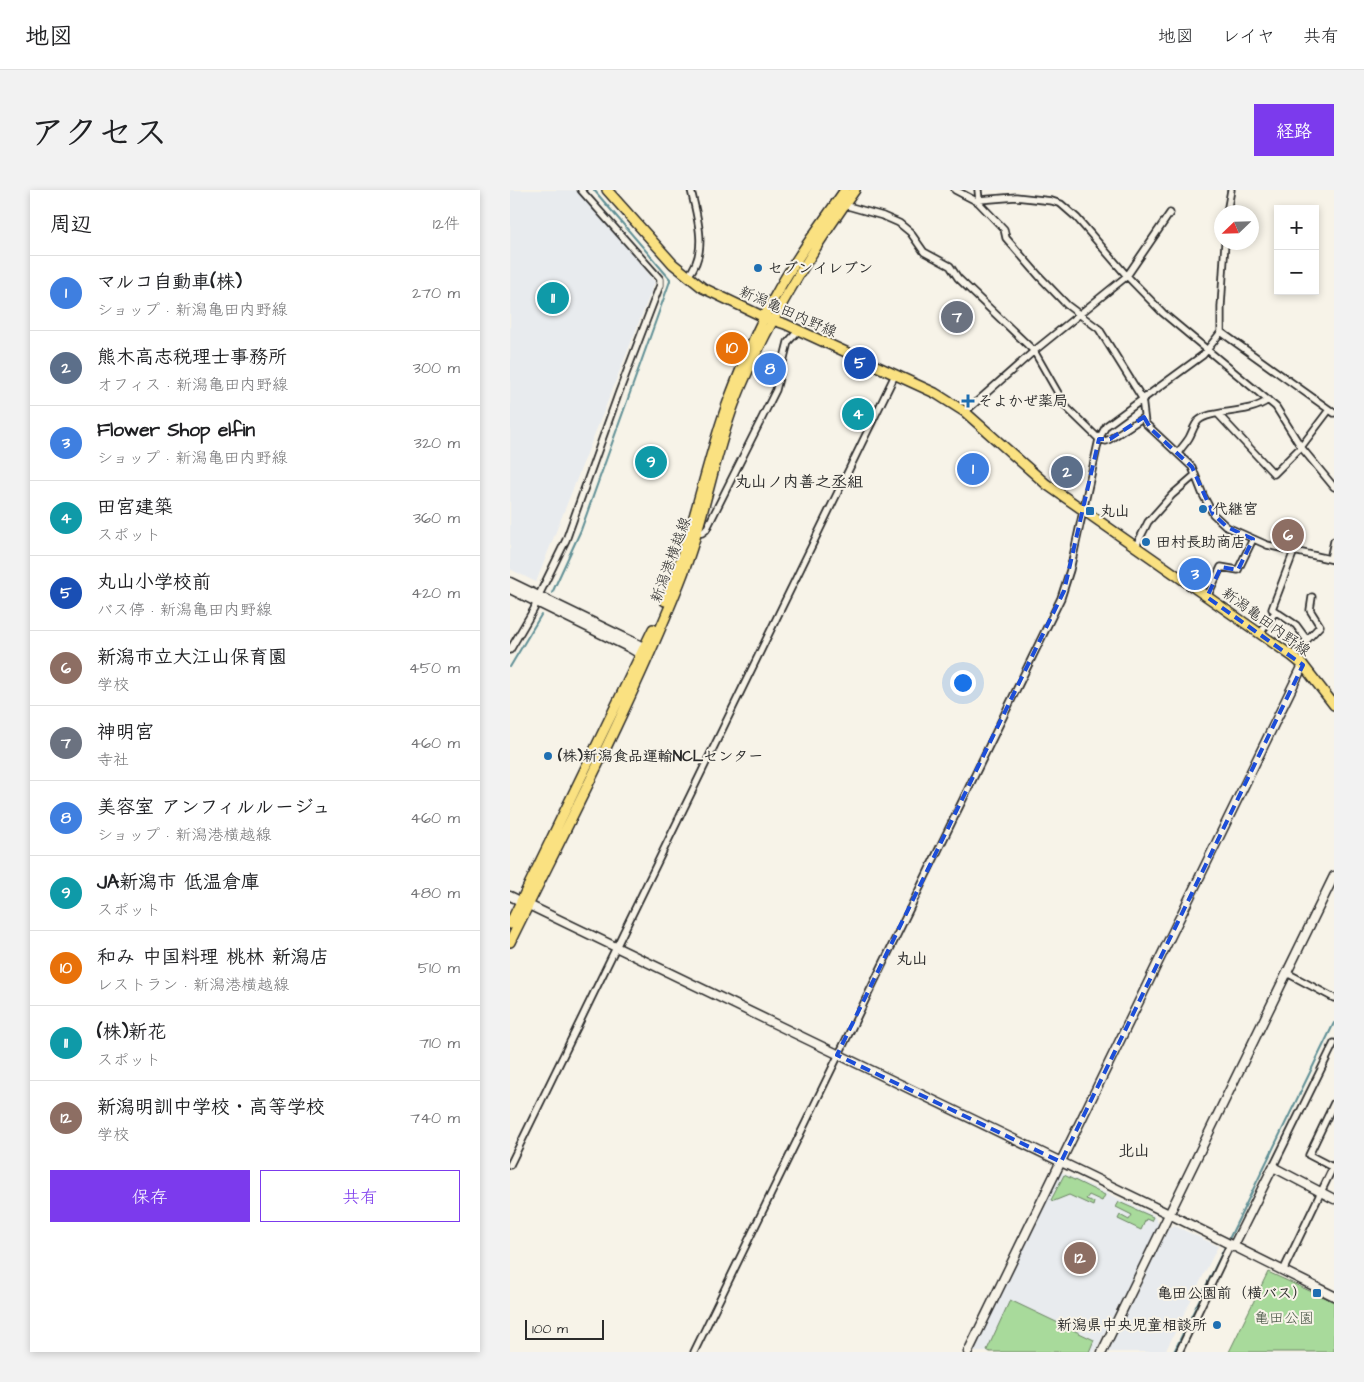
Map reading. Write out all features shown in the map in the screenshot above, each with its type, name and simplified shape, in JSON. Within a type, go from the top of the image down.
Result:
[{"type":"main road","name":"新潟亀田内野線","points":[[607,190],[673,264],[703,288],[935,393],[965,412],[1046,484],[1292,656],[1303,665],[1333,699]]},
{"type":"main road","name":"新潟港横越線","points":[[510,942],[525,903],[680,583],[697,533],[734,404],[775,296],[845,190]]},
{"type":"main road","name":"新潟港横越線","points":[[645,652],[691,532],[717,435],[729,400],[768,318],[855,190]]},
{"type":"main road","name":"新潟港横越線","points":[[510,924],[525,903]]},
{"type":"street","points":[[510,650],[566,540],[619,392],[660,286],[660,279],[581,190]]},
{"type":"street","points":[[688,276],[695,268],[699,249],[700,228],[691,190]]},
{"type":"street","points":[[955,190],[979,201],[1004,228],[1006,238],[1039,276],[1067,305],[1099,329],[1142,398],[1145,423],[1192,467],[1213,514],[1227,527],[1267,545],[1332,560],[1334,541]]},
{"type":"street","points":[[978,190],[979,201]]},
{"type":"street","points":[[1228,205],[1231,190]]},
{"type":"street","points":[[979,201],[1016,197],[1052,201],[1061,204],[1101,243],[1127,276],[1163,313],[1276,408],[1301,447],[1334,486]]},
{"type":"street","points":[[844,205],[883,216],[899,223],[910,232],[924,252],[950,266],[958,278],[1034,351],[1066,407],[1099,439],[1106,441],[1144,417]]},
{"type":"street","points":[[965,412],[1034,351],[1127,276],[1170,213]]},
{"type":"street","points":[[694,1352],[1061,598],[1070,570],[1099,439],[1106,426],[1196,360],[1207,350],[1221,332],[1225,250]]},
{"type":"street","points":[[697,533],[702,533],[706,530],[776,390],[788,342],[798,331]]},
{"type":"street","points":[[1218,414],[1274,474],[1332,412],[1221,332]]},
{"type":"street","points":[[510,1165],[895,375]]},
{"type":"street","points":[[1178,454],[1198,421],[1210,415],[1238,412],[1256,407],[1268,400]]},
{"type":"street","points":[[1136,546],[1148,522],[1172,495],[1195,475]]},
{"type":"street","points":[[1207,597],[1220,567],[1238,570],[1254,539]]},
{"type":"street","points":[[1294,551],[1272,609],[1296,625],[1308,640]]},
{"type":"street","points":[[510,582],[537,599],[630,648],[645,652]]},
{"type":"street","points":[[510,589],[537,599]]},
{"type":"street","points":[[1292,656],[1320,626],[1310,610],[1312,597]]},
{"type":"street","points":[[1260,634],[1275,612]]},
{"type":"street","points":[[968,1352],[1303,665]]},
{"type":"street","points":[[1102,1352],[1334,876]]},
{"type":"street","points":[[510,896],[1169,1214],[1334,1296]]},
{"type":"street","points":[[1287,973],[1334,998]]},
{"type":"street","points":[[1179,1352],[1334,1043]]},
{"type":"street","points":[[1283,1272],[1320,1192],[1334,1167],[1309,1154],[1334,1102]]},
{"type":"street","points":[[1273,1167],[1334,1199]]},
{"type":"highlighted area","points":[[1144,417],[1151,429],[1192,467],[1213,514],[1227,527],[1253,539],[1238,570],[1221,567],[1207,597],[1303,665],[1061,1162],[837,1055],[1064,591],[1099,439],[1110,439]]},
{"type":"shaded area","points":[[510,190],[576,190],[655,282],[536,582],[510,569]]},
{"type":"shaded area","points":[[1059,1171],[1154,1215],[1159,1225],[1095,1352],[972,1352]]},
{"type":"shaded area","points":[[1175,1226],[1218,1246],[1165,1352],[1108,1352],[1168,1229]]},
{"type":"green space","points":[[1064,1175],[1105,1195],[1102,1201],[1089,1195],[1086,1199],[1094,1202],[1093,1206],[1069,1195],[1054,1201],[1051,1200]]},
{"type":"green space","points":[[1119,1202],[1153,1217],[1151,1221],[1146,1219],[1141,1230],[1118,1219],[1120,1215],[1129,1220],[1132,1215],[1116,1207]]},
{"type":"green space","name":"亀田公園","points":[[1268,1272],[1334,1302],[1334,1352],[1229,1352]]},
{"type":"green space","points":[[1010,1300],[1094,1340],[1089,1352],[990,1352],[987,1350]]},
{"type":"waterway","points":[[552,593],[581,530],[670,281],[594,190]]},
{"type":"waterway","points":[[510,667],[541,615]]},
{"type":"waterway","points":[[1228,1241],[1334,1023]]},
{"type":"waterway","points":[[1174,1352],[1226,1245]]},
{"type":"place","name":"セブンイレブン","points":[[758,268]]},
{"type":"place","name":"(株)新花","points":[[553,298]]},
{"type":"place","name":"神明宮","points":[[957,317]]},
{"type":"place","name":"和み 中国料理 桃林 新潟店","points":[[732,348]]},
{"type":"place","name":"丸山小学校前","points":[[860,363]]},
{"type":"place","name":"美容室 アンフィルルージュ","points":[[770,369]]},
{"type":"place","name":"そよかぜ薬局","points":[[968,401]]},
{"type":"place","name":"田宮建築","points":[[858,414]]},
{"type":"place","name":"JA新潟市 低温倉庫","points":[[651,462]]},
{"type":"place","name":"マルコ自動車(株)","points":[[973,469]]},
{"type":"place","name":"熊木高志税理士事務所","points":[[1067,472]]},
{"type":"place","name":"代継宮","points":[[1203,509]]},
{"type":"place","name":"丸山","points":[[1090,511]]},
{"type":"place","name":"新潟市立大江山保育園","points":[[1288,535]]},
{"type":"place","name":"田村長助商店","points":[[1146,542]]},
{"type":"place","name":"Flower Shop elfin","points":[[1195,574]]},
{"type":"place","name":"(株)新潟食品運輸NCLセンター","points":[[548,756]]},
{"type":"place","name":"新潟明訓中学校・高等学校","points":[[1080,1258]]},
{"type":"place","name":"亀田公園前（横バス）","points":[[1317,1293]]},
{"type":"place","name":"新潟県中央児童相談所","points":[[1217,1325]]},
{"type":"district","name":"丸山ノ内善之丞組","points":[[799,482]]},
{"type":"district","name":"丸山","points":[[912,959]]},
{"type":"district","name":"北山","points":[[1134,1151]]}]
